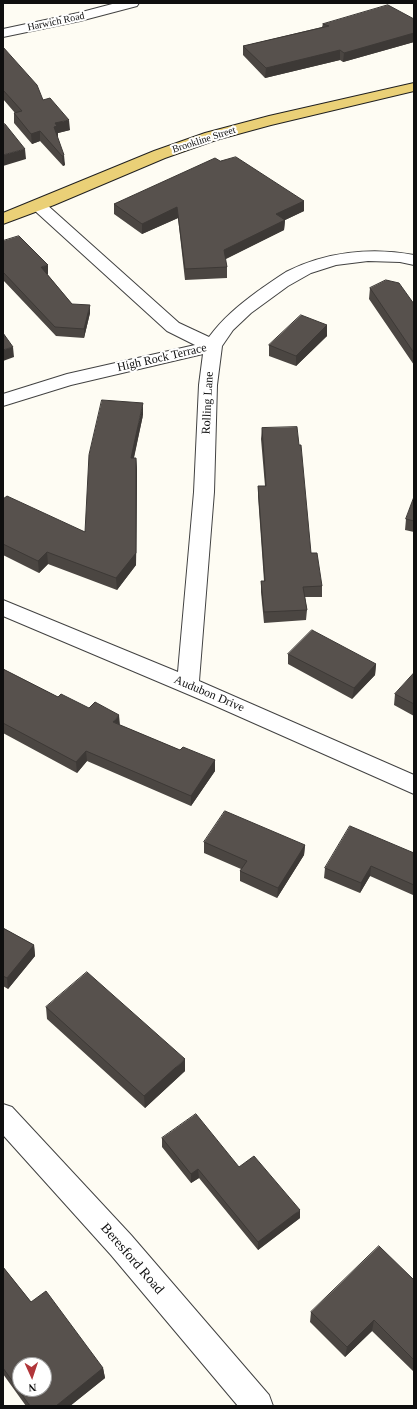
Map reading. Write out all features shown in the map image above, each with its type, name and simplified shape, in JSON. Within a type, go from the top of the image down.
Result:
[{"type":"main road","name":"Brookline Street","points":[[3,220],[182,146],[264,121],[356,102],[414,87]]},
{"type":"street","name":"Harwich Road","points":[[3,33],[80,17],[132,3]]},
{"type":"street","points":[[40,206],[173,327],[212,346]]},
{"type":"street","name":"High Rock Terrace","points":[[3,400],[67,380],[212,346],[227,325],[251,303],[292,276],[319,264],[342,259],[368,257],[400,256],[414,260]]},
{"type":"street","name":"Rolling Lane","points":[[188,684],[204,492],[208,385],[212,346]]},
{"type":"street","name":"Audubon Drive","points":[[3,607],[23,617],[188,684],[326,744],[414,785]]},
{"type":"street","name":"Beresford Road","points":[[3,1116],[7,1118],[121,1245],[258,1406]]},
{"type":"building","points":[[388,5],[414,19],[414,33],[344,53],[340,50],[266,68],[243,46],[329,26],[323,24]]},
{"type":"building","points":[[3,47],[37,85],[43,100],[50,98],[69,120],[55,123],[57,126],[54,127],[64,155],[62,156],[40,131],[31,134],[14,113],[22,111],[3,90]]},
{"type":"building","points":[[5,124],[25,149],[3,155],[3,125]]},
{"type":"building","points":[[236,157],[304,201],[276,214],[285,220],[224,250],[227,267],[185,269],[177,207],[142,224],[114,204],[215,158],[220,161]]},
{"type":"building","points":[[19,236],[48,265],[41,267],[72,304],[90,305],[84,329],[55,327],[3,272],[3,241]]},
{"type":"building","points":[[386,280],[399,283],[414,304],[414,353],[370,288]]},
{"type":"building","points":[[301,315],[327,325],[296,356],[269,345]]},
{"type":"building","points":[[3,333],[13,347],[3,350]]},
{"type":"building","points":[[102,400],[143,403],[131,458],[136,458],[136,553],[116,578],[47,552],[38,561],[3,544],[3,499],[7,496],[85,532],[89,455]]},
{"type":"building","points":[[297,427],[299,445],[301,445],[311,553],[317,553],[322,586],[303,587],[307,610],[264,612],[261,581],[265,581],[258,486],[266,486],[262,428]]},
{"type":"building","points":[[414,497],[414,521],[406,519]]},
{"type":"building","points":[[312,630],[376,664],[354,688],[288,654]]},
{"type":"building","points":[[3,669],[58,697],[61,694],[89,708],[95,702],[119,715],[113,722],[180,750],[183,747],[215,760],[191,796],[86,751],[76,762],[3,723]]},
{"type":"building","points":[[414,673],[414,704],[395,694]]},
{"type":"building","points":[[225,811],[305,845],[278,888],[240,871],[247,861],[204,842]]},
{"type":"building","points":[[350,826],[414,853],[414,885],[371,866],[361,883],[325,868]]},
{"type":"building","points":[[3,928],[34,945],[7,978],[3,976]]},
{"type":"building","points":[[87,972],[185,1059],[144,1096],[46,1007]]},
{"type":"building","points":[[196,1114],[239,1167],[254,1156],[300,1210],[258,1242],[198,1169],[191,1174],[162,1138]]},
{"type":"building","points":[[379,1246],[414,1280],[414,1360],[374,1320],[347,1347],[311,1312]]},
{"type":"building","points":[[3,1267],[31,1302],[46,1291],[103,1368],[56,1406],[30,1406],[24,1397],[52,1397],[52,1357],[12,1357],[12,1381],[3,1368]]}]
